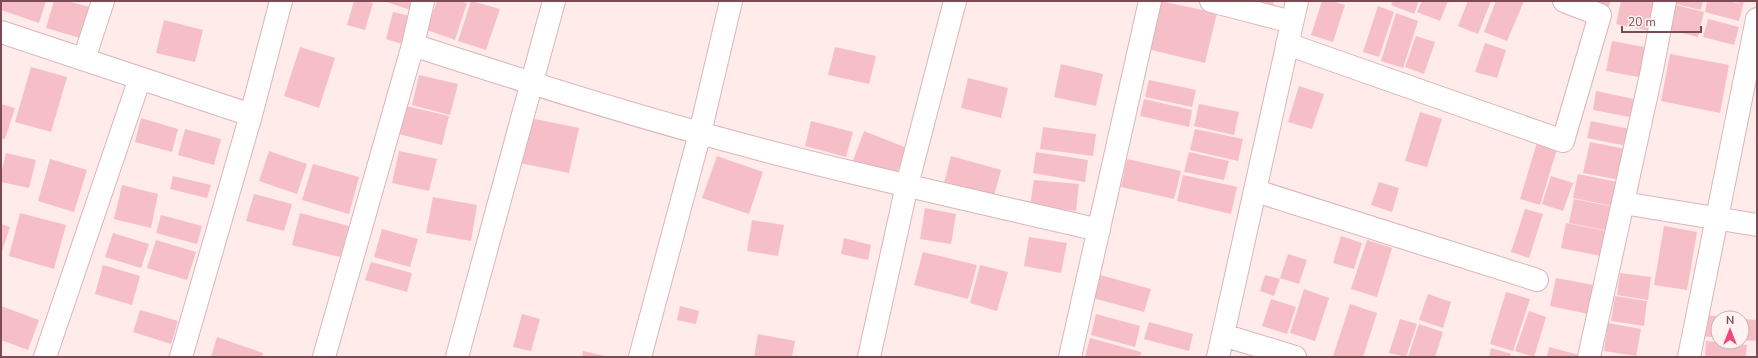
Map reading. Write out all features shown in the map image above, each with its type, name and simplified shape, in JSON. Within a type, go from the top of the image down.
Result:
[{"type":"street","points":[[84,59],[104,1]]},
{"type":"street","points":[[181,357],[251,115],[281,1]]},
{"type":"street","points":[[324,357],[413,45],[423,1]]},
{"type":"street","points":[[458,357],[554,1]]},
{"type":"street","points":[[640,357],[700,133],[732,1]]},
{"type":"street","points":[[869,357],[907,185],[955,1]]},
{"type":"street","points":[[1070,357],[1150,1]]},
{"type":"street","points":[[1211,1],[1292,22]]},
{"type":"street","points":[[1218,357],[1297,1]]},
{"type":"street","points":[[1287,44],[1564,141],[1600,15],[1564,1]]},
{"type":"street","points":[[1589,357],[1665,1]]},
{"type":"street","points":[[1689,357],[1757,19]]},
{"type":"street","points":[[1,32],[251,115]]},
{"type":"street","points":[[413,45],[531,83],[700,133],[907,185],[1099,230]]},
{"type":"street","points":[[45,357],[140,78]]},
{"type":"street","points":[[1256,191],[1537,280]]},
{"type":"street","points":[[1623,203],[1757,225]]},
{"type":"street","points":[[1223,335],[1295,357]]},
{"type":"building","points":[[1,1],[46,1],[39,23],[1,10]]},
{"type":"building","points":[[54,1],[68,1],[97,9],[87,40],[46,28]]},
{"type":"building","points":[[354,1],[366,1],[373,3],[365,30],[347,25]]},
{"type":"building","points":[[384,1],[413,1],[410,10]]},
{"type":"building","points":[[437,1],[460,1],[467,3],[455,40],[427,30]]},
{"type":"building","points":[[471,1],[500,9],[486,50],[458,41]]},
{"type":"building","points":[[1160,1],[1217,13],[1205,63],[1148,49]]},
{"type":"building","points":[[1258,1],[1274,1],[1273,5]]},
{"type":"building","points":[[1322,1],[1332,1],[1345,5],[1333,42],[1311,35]]},
{"type":"building","points":[[1393,1],[1419,1],[1414,14],[1391,5]]},
{"type":"building","points":[[1422,1],[1448,1],[1440,21],[1417,12]]},
{"type":"building","points":[[1468,1],[1491,1],[1478,34],[1458,26]]},
{"type":"building","points":[[1496,1],[1524,1],[1507,41],[1484,32]]},
{"type":"building","points":[[1591,1],[1611,1],[1608,8]]},
{"type":"building","points":[[1621,1],[1656,1],[1650,31],[1616,24]]},
{"type":"building","points":[[1677,1],[1703,1],[1701,10],[1676,4]]},
{"type":"building","points":[[1707,1],[1728,1],[1741,4],[1733,1],[1744,1],[1739,21],[1705,12]]},
{"type":"building","points":[[1676,5],[1704,12],[1698,37],[1669,30]]},
{"type":"building","points":[[1378,6],[1394,12],[1379,57],[1363,52]]},
{"type":"building","points":[[393,12],[410,16],[402,44],[386,39]]},
{"type":"building","points":[[1396,13],[1418,21],[1403,68],[1381,61]]},
{"type":"building","points":[[1708,19],[1739,27],[1734,45],[1703,37]]},
{"type":"building","points":[[164,20],[203,30],[195,62],[156,53]]},
{"type":"building","points":[[1416,36],[1435,42],[1424,74],[1405,67]]},
{"type":"building","points":[[1612,41],[1650,48],[1644,78],[1606,71]]},
{"type":"building","points":[[1485,43],[1506,50],[1497,78],[1475,72]]},
{"type":"building","points":[[300,47],[335,58],[319,108],[284,96]]},
{"type":"building","points":[[835,47],[876,56],[869,84],[828,75]]},
{"type":"building","points":[[1670,54],[1729,65],[1720,113],[1661,101]]},
{"type":"building","points":[[1061,64],[1103,74],[1096,106],[1054,97]]},
{"type":"building","points":[[31,67],[67,77],[51,132],[15,122]]},
{"type":"building","points":[[419,75],[458,84],[450,115],[412,105]]},
{"type":"building","points":[[968,78],[1008,88],[1001,118],[961,108]]},
{"type":"building","points":[[1149,80],[1196,90],[1192,107],[1145,97]]},
{"type":"building","points":[[1299,86],[1324,94],[1312,129],[1288,122]]},
{"type":"building","points":[[1596,91],[1638,100],[1635,118],[1593,110]]},
{"type":"building","points":[[1144,99],[1192,110],[1189,127],[1140,116]]},
{"type":"building","points":[[1,104],[15,108],[5,139],[1,138]]},
{"type":"building","points":[[1199,104],[1239,112],[1234,135],[1194,126]]},
{"type":"building","points":[[406,106],[449,116],[442,145],[399,134]]},
{"type":"building","points":[[1420,112],[1442,119],[1427,167],[1405,161]]},
{"type":"building","points":[[141,118],[178,129],[172,152],[135,142]]},
{"type":"building","points":[[530,118],[579,128],[569,173],[520,163]]},
{"type":"building","points":[[811,121],[853,132],[846,157],[805,146]]},
{"type":"building","points":[[1591,121],[1630,129],[1627,146],[1587,138]]},
{"type":"building","points":[[1043,127],[1096,134],[1093,156],[1040,149]]},
{"type":"building","points":[[185,129],[221,139],[214,165],[178,155]]},
{"type":"building","points":[[1195,129],[1243,139],[1238,161],[1190,150]]},
{"type":"building","points":[[864,131],[907,148],[895,177],[853,161]]},
{"type":"building","points":[[1538,139],[1558,146],[1540,205],[1520,199]]},
{"type":"building","points":[[1590,142],[1626,149],[1620,180],[1583,173]]},
{"type":"building","points":[[269,151],[307,164],[297,194],[259,181]]},
{"type":"building","points":[[399,151],[437,159],[429,191],[392,183]]},
{"type":"building","points":[[1036,152],[1088,160],[1085,182],[1033,173]]},
{"type":"building","points":[[1189,152],[1229,161],[1224,180],[1184,172]]},
{"type":"building","points":[[6,153],[36,160],[29,188],[1,182],[1,174]]},
{"type":"building","points":[[717,156],[763,172],[749,214],[702,198]]},
{"type":"building","points":[[951,156],[1001,170],[994,196],[944,183]]},
{"type":"building","points":[[50,159],[87,170],[74,212],[38,201]]},
{"type":"building","points":[[1127,159],[1181,171],[1174,199],[1121,187]]},
{"type":"building","points":[[313,164],[359,177],[349,214],[302,200]]},
{"type":"building","points":[[1578,174],[1617,182],[1612,206],[1573,198]]},
{"type":"building","points":[[1183,175],[1237,187],[1231,214],[1177,201]]},
{"type":"building","points":[[173,176],[211,185],[207,198],[170,189]]},
{"type":"building","points":[[1551,176],[1573,183],[1563,211],[1542,204]]},
{"type":"building","points":[[1034,180],[1079,184],[1076,211],[1030,206]]},
{"type":"building","points":[[1379,182],[1399,188],[1392,212],[1371,205]]},
{"type":"building","points":[[122,185],[158,194],[151,228],[114,219]]},
{"type":"building","points":[[254,194],[292,204],[284,231],[246,221]]},
{"type":"building","points":[[433,197],[477,205],[471,241],[426,233]]},
{"type":"building","points":[[1574,199],[1614,207],[1609,231],[1569,223]]},
{"type":"building","points":[[925,208],[956,214],[951,244],[920,239]]},
{"type":"building","points":[[1525,209],[1543,214],[1529,258],[1511,252]]},
{"type":"building","points":[[20,213],[66,225],[54,269],[9,256]]},
{"type":"building","points":[[300,213],[349,226],[340,257],[292,245]]},
{"type":"building","points":[[161,215],[202,226],[197,244],[156,233]]},
{"type":"building","points":[[752,220],[784,225],[778,256],[747,251]]},
{"type":"building","points":[[1566,223],[1606,231],[1601,256],[1561,248]]},
{"type":"building","points":[[1,224],[10,227],[1,254]]},
{"type":"building","points":[[1664,226],[1697,232],[1687,290],[1654,285]]},
{"type":"building","points":[[382,229],[418,239],[410,267],[374,257]]},
{"type":"building","points":[[113,233],[149,244],[141,268],[105,257]]},
{"type":"building","points":[[1341,236],[1362,243],[1354,269],[1333,263]]},
{"type":"building","points":[[1029,237],[1067,243],[1061,273],[1024,266]]},
{"type":"building","points":[[844,238],[871,245],[868,260],[841,254]]},
{"type":"building","points":[[156,240],[196,252],[187,280],[147,268]]},
{"type":"building","points":[[1367,240],[1392,248],[1377,297],[1351,289]]},
{"type":"building","points":[[923,252],[977,265],[968,299],[914,285]]},
{"type":"building","points":[[1288,254],[1307,260],[1299,284],[1280,278]]},
{"type":"building","points":[[371,262],[412,273],[407,292],[365,280]]},
{"type":"building","points":[[103,265],[140,276],[132,305],[95,294]]},
{"type":"building","points":[[980,265],[1008,272],[997,311],[970,303]]},
{"type":"building","points":[[1620,273],[1651,277],[1648,300],[1617,295]]},
{"type":"building","points":[[1100,275],[1151,289],[1144,312],[1093,298]]},
{"type":"building","points":[[1265,275],[1280,279],[1274,296],[1260,291]]},
{"type":"building","points":[[1556,278],[1599,286],[1593,315],[1550,306]]},
{"type":"building","points":[[1304,289],[1329,298],[1315,341],[1290,333]]},
{"type":"building","points":[[1506,292],[1530,299],[1513,351],[1490,344]]},
{"type":"building","points":[[1428,294],[1451,302],[1443,328],[1419,320]]},
{"type":"building","points":[[1615,296],[1647,301],[1644,326],[1611,321]]},
{"type":"building","points":[[1271,299],[1296,307],[1287,334],[1262,326]]},
{"type":"building","points":[[1350,304],[1377,313],[1363,357],[1335,357],[1333,356]]},
{"type":"building","points":[[1,306],[39,320],[28,350],[1,340]]},
{"type":"building","points":[[680,306],[699,311],[696,324],[677,320]]},
{"type":"building","points":[[140,310],[178,321],[171,344],[133,332]]},
{"type":"building","points":[[1529,311],[1546,317],[1534,357],[1515,351]]},
{"type":"building","points":[[522,314],[540,319],[531,351],[513,347]]},
{"type":"building","points":[[1096,314],[1140,326],[1135,347],[1091,335]]},
{"type":"building","points":[[1705,315],[1710,316],[1710,337],[1703,336]]},
{"type":"building","points":[[1400,319],[1417,324],[1406,357],[1389,353]]},
{"type":"building","points":[[1750,320],[1757,320],[1757,341],[1750,341]]},
{"type":"building","points":[[1149,322],[1193,334],[1189,351],[1144,339]]},
{"type":"building","points":[[1608,323],[1641,329],[1636,356],[1604,351]]},
{"type":"building","points":[[1419,324],[1443,332],[1435,357],[1408,357]]},
{"type":"building","points":[[758,334],[795,341],[792,357],[754,357]]},
{"type":"building","points":[[217,337],[263,353],[262,357],[211,357]]},
{"type":"building","points":[[1090,338],[1141,352],[1140,357],[1085,357]]},
{"type":"building","points":[[1706,341],[1710,341],[1710,350],[1747,350],[1746,357],[1705,357]]},
{"type":"building","points":[[1549,347],[1583,356],[1583,357],[1547,357]]},
{"type":"building","points":[[1491,348],[1511,354],[1510,357],[1489,357]]},
{"type":"building","points":[[583,351],[605,356],[605,357],[582,357]]}]
